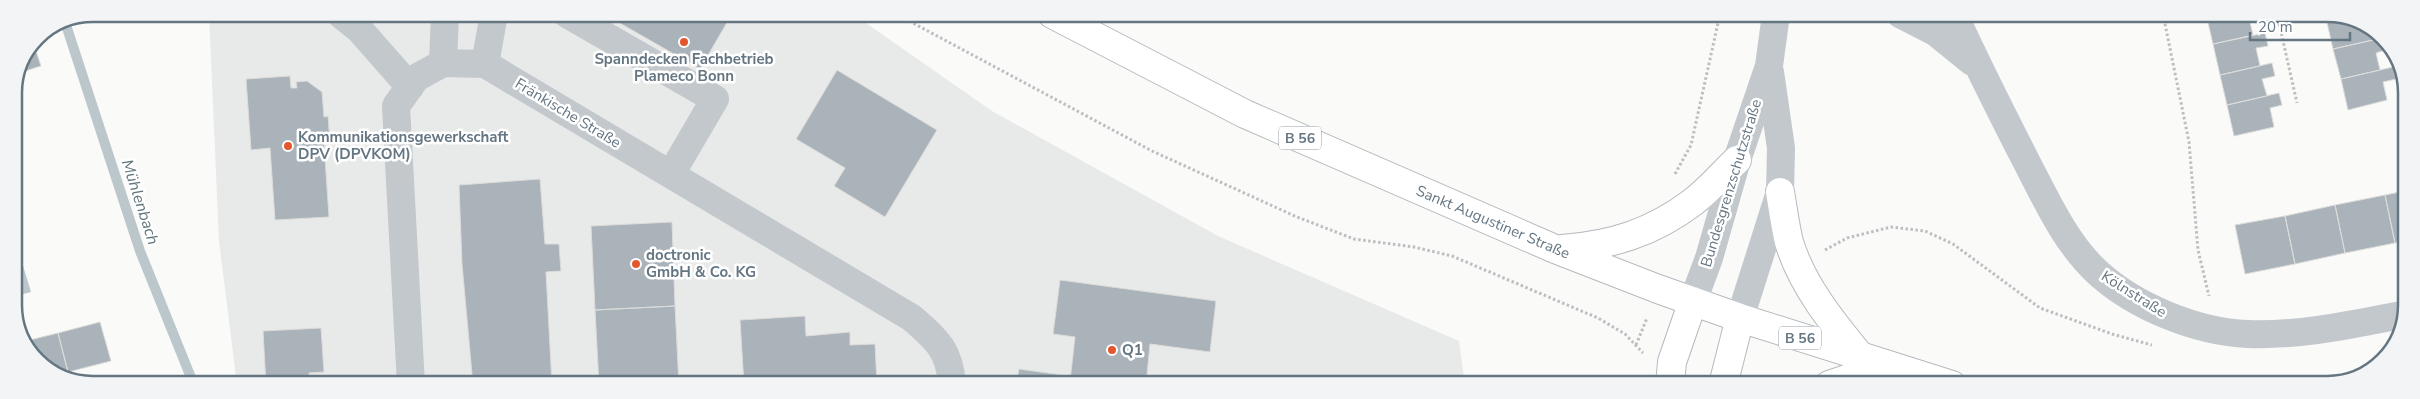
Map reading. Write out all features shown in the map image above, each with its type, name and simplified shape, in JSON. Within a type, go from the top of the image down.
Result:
[{"type":"main road","name":"Sankt Augustiner Straße","points":[[1067,22],[1245,114],[1555,249],[1740,318],[1923,376]]},
{"type":"main road","points":[[1555,249],[1596,246],[1631,236],[1663,222],[1694,202],[1737,160]]},
{"type":"main road","points":[[1780,192],[1789,242],[1799,266],[1814,295],[1860,356]]},
{"type":"main road","points":[[1671,376],[1676,347],[1693,301]]},
{"type":"main road","points":[[1725,376],[1740,318]]},
{"type":"main road","points":[[1856,376],[1888,365]]},
{"type":"street","points":[[350,22],[359,29],[410,87]]},
{"type":"street","points":[[411,376],[396,106],[416,78],[443,63],[445,22]]},
{"type":"street","points":[[485,64],[493,22]]},
{"type":"street","points":[[581,22],[715,100],[671,174]]},
{"type":"street","name":"Bundesgrenzschutzstraße","points":[[1693,301],[1709,258],[1737,160],[1769,66],[1775,22]]},
{"type":"street","name":"Kölnstraße","points":[[1916,22],[1935,32],[1977,66]]},
{"type":"street","name":"Kölnstraße","points":[[1958,22],[1977,66],[2060,226],[2097,272],[2132,296],[2179,322],[2217,331],[2248,334],[2309,332],[2397,316]]},
{"type":"street","name":"Fränkische Straße","points":[[443,63],[485,64],[912,318],[939,342],[951,376]]},
{"type":"street","name":"Bundesgrenzschutzstraße","points":[[1740,318],[1780,192],[1781,148],[1769,66]]},
{"type":"path","points":[[911,22],[1152,151],[1288,213],[1354,239],[1414,247],[1452,256],[1598,318],[1626,334],[1646,356]]},
{"type":"path","points":[[1672,178],[1691,145],[1718,22]]},
{"type":"path","points":[[2165,22],[2189,142],[2198,250],[2217,331]]},
{"type":"path","points":[[2279,22],[2297,103]]},
{"type":"path","points":[[1818,253],[1847,238],[1891,227],[1925,231],[1953,244],[2040,308],[2112,334],[2158,346]]},
{"type":"shaded area","points":[[209,22],[864,22],[992,111],[1218,236],[1459,341],[1464,376],[236,376],[219,241]]},
{"type":"shaded area","points":[[22,262],[31,292],[22,294]]},
{"type":"building","name":"Spanndecken Fachbetrieb Plameco Bonn","points":[[618,22],[727,22],[700,69]]},
{"type":"building","points":[[2208,22],[2250,22],[2253,35],[2213,44]]},
{"type":"building","points":[[2327,22],[2345,25],[2366,34],[2373,40],[2373,40],[2333,49]]},
{"type":"building","points":[[2265,33],[2268,46],[2256,48],[2260,66],[2220,75],[2213,44]]},
{"type":"building","points":[[2373,40],[2383,51],[2376,53],[2380,70],[2341,79],[2333,49]]},
{"type":"building","points":[[36,51],[41,66],[27,71]]},
{"type":"building","points":[[2272,63],[2275,76],[2262,79],[2267,96],[2227,105],[2220,75]]},
{"type":"building","points":[[2392,67],[2396,79],[2383,82],[2387,100],[2348,110],[2341,79]]},
{"type":"building","points":[[837,70],[937,130],[885,217],[834,186],[845,168],[796,139]]},
{"type":"building","name":"Kommunikationsgewerkschaft DPV (DPVKOM)","points":[[290,76],[291,88],[297,88],[296,82],[307,81],[322,92],[324,117],[328,116],[330,143],[324,143],[329,217],[275,220],[270,148],[251,150],[246,79]]},
{"type":"building","points":[[2279,93],[2282,105],[2270,108],[2274,127],[2234,136],[2227,105]]},
{"type":"building","points":[[540,179],[545,244],[559,244],[561,271],[546,272],[552,376],[472,376],[462,264],[459,185]]},
{"type":"building","points":[[2398,192],[2398,242],[2395,243],[2385,195]]},
{"type":"building","points":[[2385,195],[2395,243],[2345,253],[2335,205]]},
{"type":"building","points":[[2335,205],[2345,253],[2295,264],[2285,216]]},
{"type":"building","points":[[2285,216],[2295,264],[2245,274],[2235,225]]},
{"type":"building","points":[[672,222],[675,306],[595,310],[591,226]]},
{"type":"building","points":[[1060,280],[1216,301],[1210,352],[1150,344],[1147,376],[1071,376],[1075,337],[1053,334]]},
{"type":"building","points":[[675,306],[679,376],[599,376],[595,310]]},
{"type":"building","points":[[805,316],[806,336],[850,332],[850,345],[875,344],[877,376],[743,376],[740,320]]},
{"type":"building","points":[[100,322],[111,361],[68,372],[58,333]]},
{"type":"building","points":[[321,328],[324,372],[309,373],[309,376],[266,376],[263,331]]},
{"type":"building","points":[[58,333],[68,372],[54,365],[43,356],[32,340]]},
{"type":"building","points":[[1019,369],[1062,375],[1062,376],[1018,376]]},
{"type":"waterway","name":"Mühlenbach","points":[[67,28],[140,251],[190,376]]},
{"type":"place","name":"Spanndecken Fachbetrieb Plameco Bonn","points":[[684,42]]},
{"type":"place","name":"Kommunikationsgewerkschaft DPV (DPVKOM)","points":[[288,146]]},
{"type":"place","name":"doctronic GmbH & Co. KG","points":[[636,264]]},
{"type":"place","name":"Q1","points":[[1112,350]]}]
